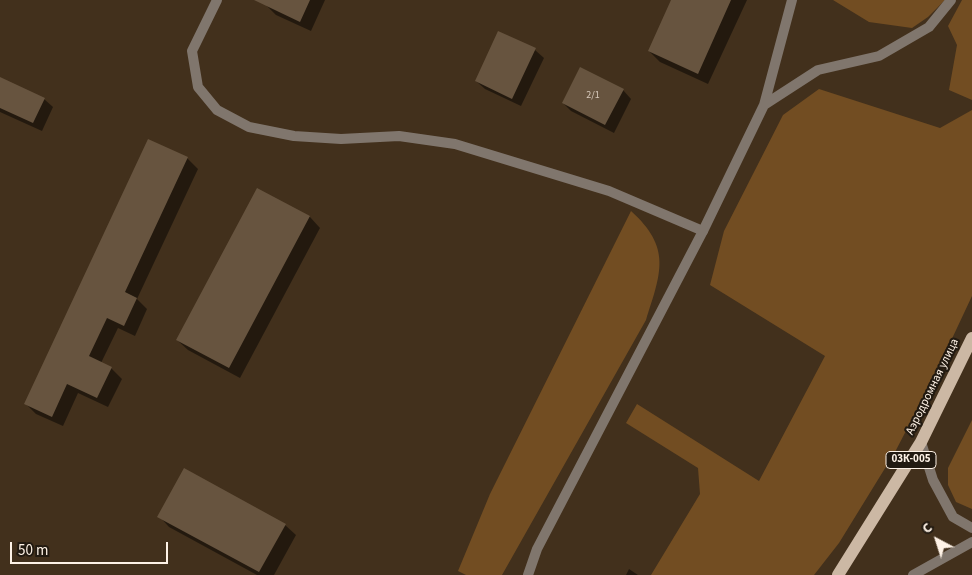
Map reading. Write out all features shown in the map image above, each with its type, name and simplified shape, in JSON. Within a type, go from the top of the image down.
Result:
[{"type":"main road","name":"Аэродромная улица","points":[[838,575],[921,442],[972,338]]},
{"type":"street","points":[[217,0],[192,51],[198,88],[216,110],[249,127],[294,136],[341,139],[399,136],[455,144],[610,191],[703,231]]},
{"type":"street","points":[[528,575],[536,549],[703,231],[764,105],[792,0]]},
{"type":"street","points":[[764,105],[818,70],[879,56],[929,26],[951,0]]},
{"type":"street","points":[[921,442],[933,480],[953,517],[972,528]]},
{"type":"street","points":[[913,575],[972,542]]},
{"type":"shaded area","points":[[833,0],[945,0],[928,17],[912,28],[869,22]]},
{"type":"shaded area","points":[[962,0],[972,0],[972,100],[949,90],[957,45],[948,26]]},
{"type":"shaded area","points":[[819,89],[940,128],[972,110],[972,296],[934,377],[895,452],[839,543],[814,575],[651,575],[700,494],[698,468],[626,423],[637,404],[759,481],[825,356],[710,285],[724,231],[783,115]]},
{"type":"shaded area","points":[[631,211],[644,224],[653,237],[658,249],[660,262],[656,288],[646,320],[502,575],[466,575],[458,571],[490,494]]},
{"type":"shaded area","points":[[972,420],[972,509],[956,502],[948,485],[948,468]]},
{"type":"building","points":[[254,0],[310,0],[300,22]]},
{"type":"building","points":[[671,0],[731,0],[698,74],[648,51]]},
{"type":"building","points":[[498,31],[536,48],[512,99],[475,81]]},
{"type":"building","points":[[580,67],[624,89],[605,125],[562,103]]},
{"type":"building","points":[[0,77],[45,98],[33,123],[0,108]]},
{"type":"building","points":[[148,139],[188,157],[125,292],[137,298],[124,326],[107,318],[89,356],[112,367],[97,398],[67,384],[52,417],[24,404]]},
{"type":"building","points":[[257,188],[310,216],[229,368],[176,340]]},
{"type":"building","points":[[184,468],[286,524],[259,572],[157,517]]}]
